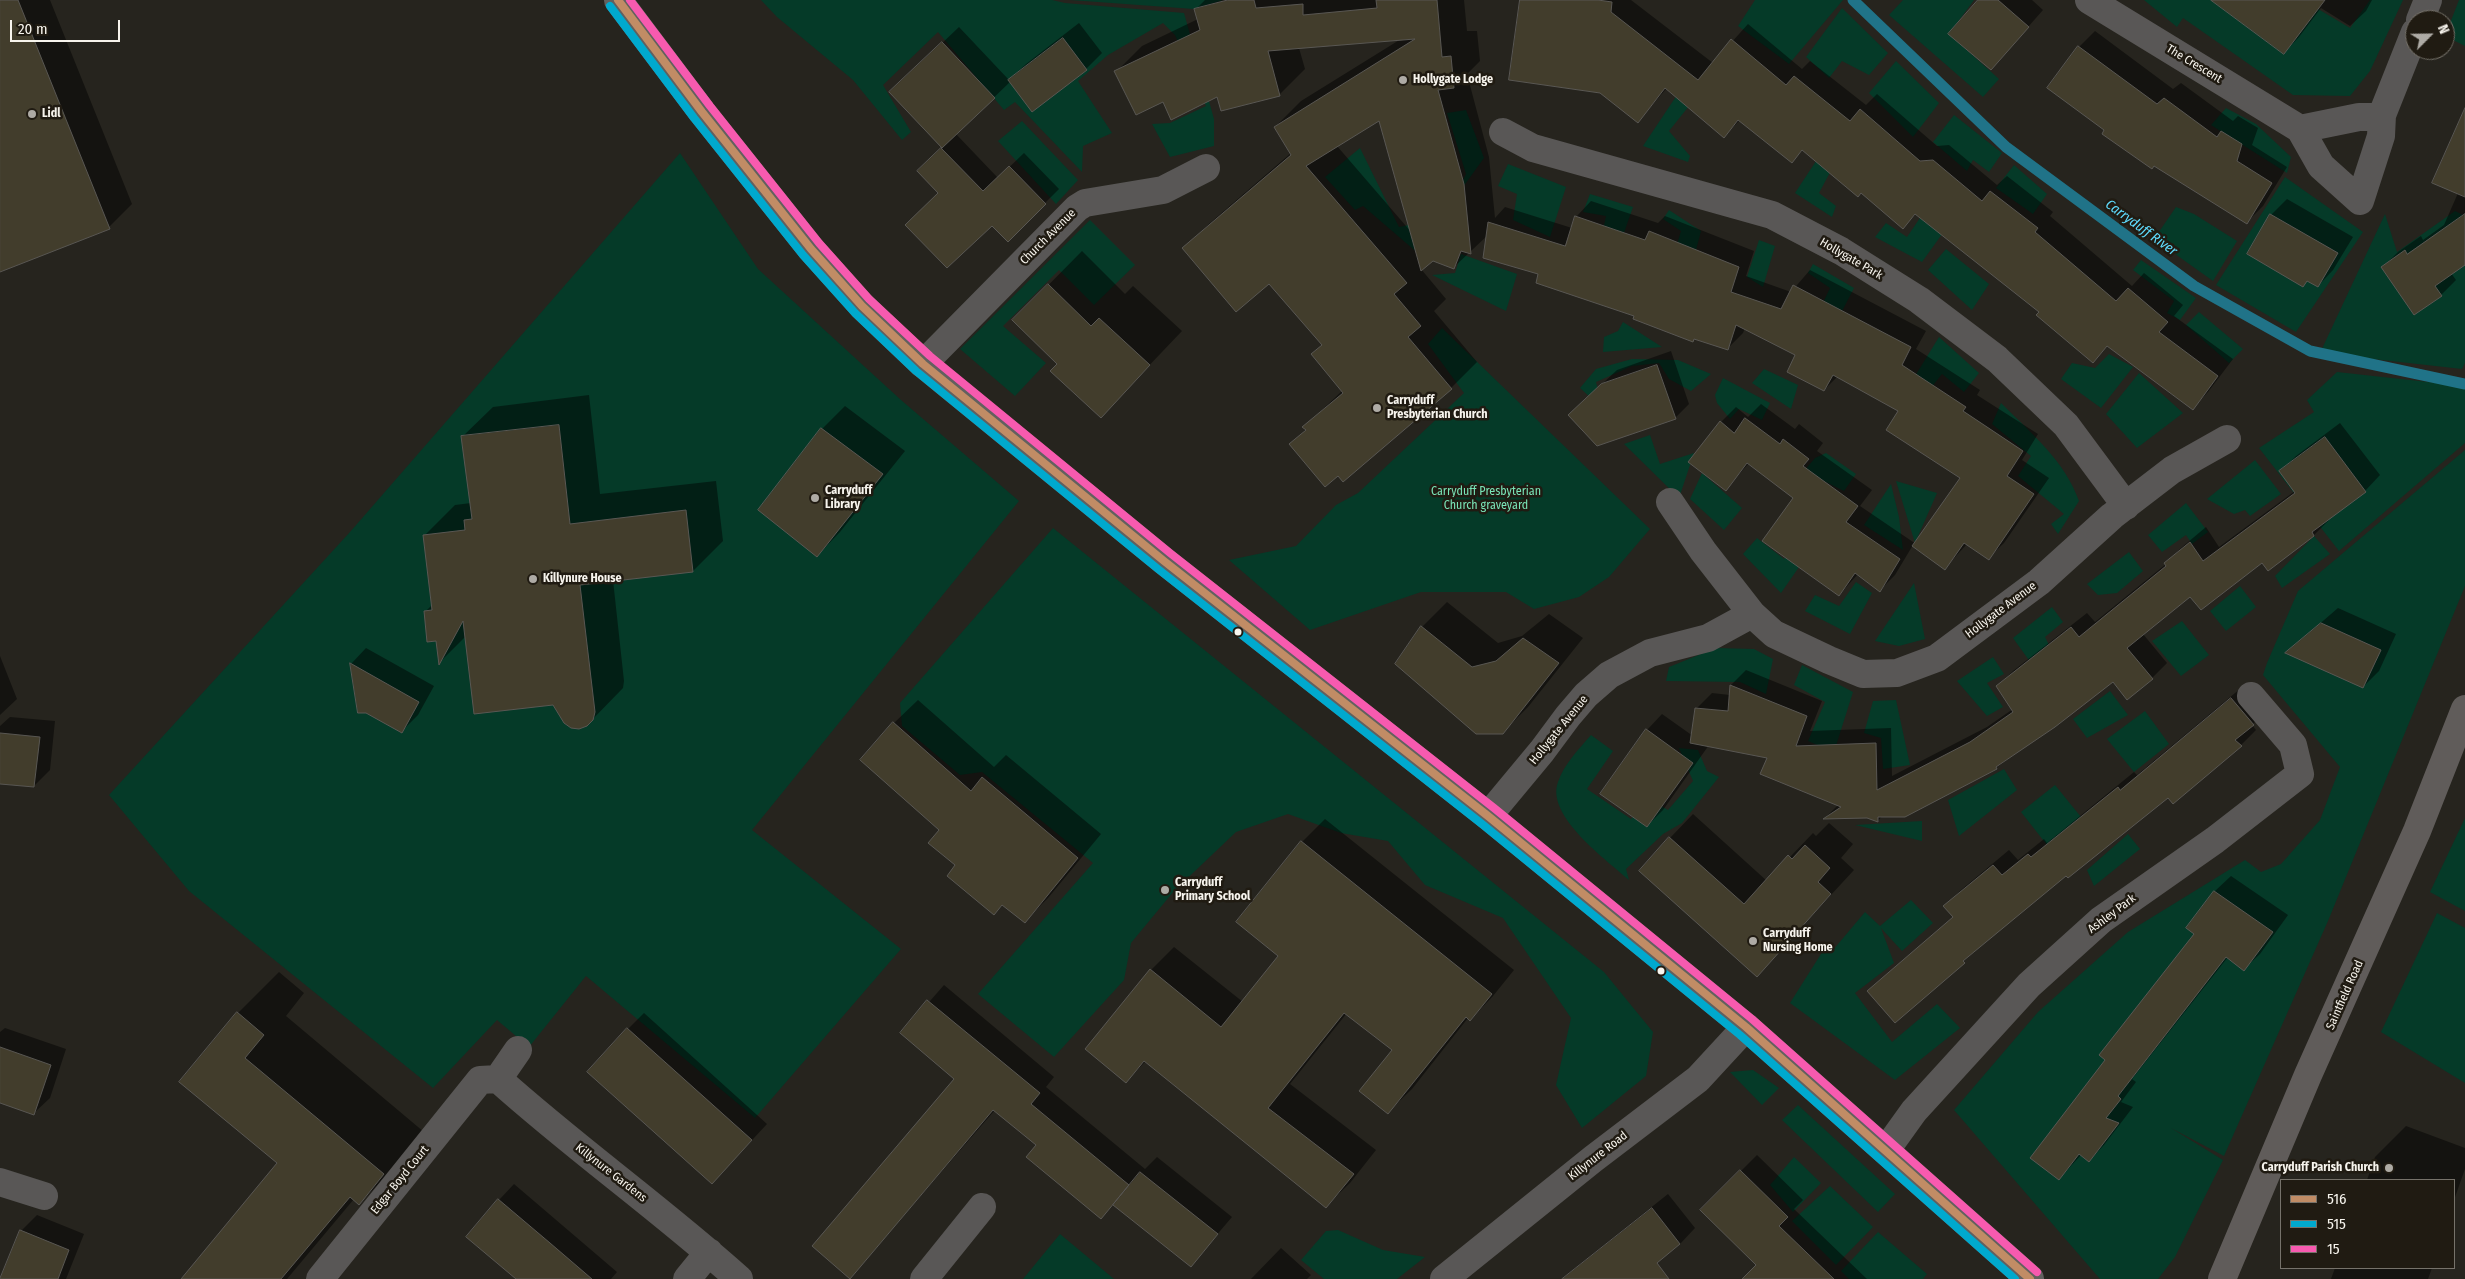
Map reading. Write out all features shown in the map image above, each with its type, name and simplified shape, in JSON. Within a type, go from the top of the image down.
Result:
[{"type":"highway","name":"Saintfield Road","points":[[2222,1279],[2308,1075],[2417,831],[2465,709]]},
{"type":"main road","points":[[618,0],[702,112],[811,248],[862,306],[923,364],[1164,561],[1488,816],[1746,1027],[2030,1279]]},
{"type":"street","name":"The Crescent","points":[[2089,0],[2300,129],[2321,166],[2360,201],[2381,136],[2382,115],[2405,57]]},
{"type":"street","points":[[2300,129],[2359,117],[2377,117],[2382,115]]},
{"type":"street","name":"Hollygate Park","points":[[1503,132],[1533,148],[1772,215],[1841,251],[1919,300],[1996,359],[2066,425],[2126,506]]},
{"type":"street","name":"Church Avenue","points":[[923,364],[1077,208],[1085,203],[1163,190],[1206,168]]},
{"type":"street","name":"Hollygate Avenue","points":[[1670,502],[1703,551],[1752,614],[1774,634],[1863,674],[1897,674],[1937,658],[2039,582],[2126,506],[2172,470],[2227,439]]},
{"type":"street","name":"Hollygate Avenue","points":[[1488,816],[1542,752],[1586,695],[1609,675],[1650,653],[1708,638],[1752,614]]},
{"type":"street","name":"Ashley Park","points":[[1886,1150],[1914,1111],[2029,985],[2101,920],[2215,840],[2300,774],[2292,745],[2251,696]]},
{"type":"street","name":"Killynure Road","points":[[1444,1279],[1593,1159],[1698,1079],[1746,1027]]},
{"type":"street","name":"Edgar Boyd Court","points":[[320,1279],[489,1079],[518,1050]]},
{"type":"street","name":"Killynure Gardens","points":[[489,1079],[709,1252],[739,1279]]},
{"type":"street","points":[[0,1182],[44,1196]]},
{"type":"street","points":[[924,1279],[982,1207]]},
{"type":"street","points":[[687,1279],[709,1252]]},
{"type":"green space","points":[[761,0],[1052,0],[1065,3],[1184,13],[1214,119],[1214,146],[1170,157],[1152,124],[1170,123],[1206,106],[1175,35],[1163,23],[1108,55],[1078,81],[1112,133],[1083,146],[1082,172],[1015,102],[1004,110],[938,32],[883,85],[911,132],[902,140],[853,80],[777,17]]},
{"type":"green space","points":[[1070,0],[1223,0],[1194,9]]},
{"type":"green space","points":[[1755,0],[1843,0],[1789,64],[1738,26]]},
{"type":"green space","points":[[1903,0],[1974,0],[1949,34],[1999,79],[1983,97],[1889,15]]},
{"type":"green space","points":[[2144,0],[2303,0],[2350,28],[2370,0],[2403,0],[2370,71],[2350,96],[2293,95],[2183,18],[2177,27]]},
{"type":"green space","points":[[2459,0],[2465,0],[2465,46],[2455,41],[2455,10]]},
{"type":"green space","points":[[1842,8],[1888,53],[1869,75],[1842,61],[1829,78],[1806,57]]},
{"type":"green space","points":[[1896,61],[1939,103],[1913,137],[1869,93]]},
{"type":"green space","points":[[1687,80],[1697,96],[1669,131],[1690,156],[1688,162],[1643,146]]},
{"type":"green space","points":[[2226,108],[2256,124],[2291,157],[2287,173],[2211,125]]},
{"type":"green space","points":[[1466,110],[1484,158],[1432,230],[1420,255],[1363,206],[1355,210],[1325,177],[1360,148],[1399,227],[1424,222],[1461,184],[1466,174],[1447,113]]},
{"type":"green space","points":[[1954,115],[2002,153],[1989,172],[1973,160],[1967,171],[1933,142]]},
{"type":"green space","points":[[1022,121],[1078,180],[1056,204],[998,141]]},
{"type":"green space","points":[[1822,152],[1835,163],[1819,193],[1836,206],[1832,217],[1795,193]]},
{"type":"green space","points":[[680,153],[758,269],[901,400],[1019,501],[752,830],[901,949],[755,1118],[586,976],[529,1047],[497,1020],[433,1088],[189,891],[109,795],[350,532]]},
{"type":"green space","points":[[1508,164],[1566,187],[1550,237],[1513,220],[1517,194],[1498,186]]},
{"type":"green space","points":[[2014,165],[2047,194],[2033,214],[1996,188]]},
{"type":"green space","points":[[2285,177],[2363,232],[2296,332],[2216,285]]},
{"type":"green space","points":[[1590,194],[1633,207],[1617,253],[1599,249],[1606,216],[1583,212]]},
{"type":"green space","points":[[2176,207],[2194,214],[2237,241],[2213,281],[2154,239]]},
{"type":"green space","points":[[1669,210],[1701,231],[1690,273],[1671,263],[1681,231],[1663,219]]},
{"type":"green space","points":[[2455,211],[2465,216],[2465,363],[2462,369],[2320,353],[2385,214],[2397,252]]},
{"type":"green space","points":[[1922,215],[1945,230],[1922,262],[1875,237],[1886,223],[1907,237]]},
{"type":"green space","points":[[1090,220],[1135,265],[1094,305],[1059,270],[1003,326],[1046,363],[1015,396],[960,349]]},
{"type":"green space","points":[[1759,240],[1775,246],[1763,287],[1747,277]]},
{"type":"green space","points":[[1946,249],[1989,284],[1972,310],[1928,270]]},
{"type":"green space","points":[[1461,254],[1517,274],[1506,311],[1432,275],[1455,273]]},
{"type":"green space","points":[[2141,260],[2196,298],[2180,320],[2167,313],[2174,301],[2133,270]]},
{"type":"green space","points":[[1813,264],[1854,288],[1836,323],[1818,313],[1830,288],[1808,273]]},
{"type":"green space","points":[[2199,312],[2243,349],[2229,363],[2186,325]]},
{"type":"green space","points":[[1623,322],[1662,347],[1603,352],[1604,337],[1618,331]]},
{"type":"green space","name":"Carryduff Presbyterian Church graveyard","points":[[1442,328],[1650,529],[1609,577],[1579,597],[1534,609],[1506,592],[1421,592],[1310,630],[1229,560],[1296,546],[1336,505],[1358,493],[1464,393],[1428,344]]},
{"type":"green space","points":[[1939,337],[1979,373],[1964,392],[1942,374],[1919,403],[1907,389]]},
{"type":"green space","points":[[2109,354],[2133,367],[2101,408],[2061,379],[2072,363],[2095,368]]},
{"type":"green space","points":[[1632,359],[1678,360],[1711,374],[1691,391],[1669,379],[1659,363],[1632,366],[1596,382],[1603,409],[1580,388],[1596,369]]},
{"type":"green space","points":[[1764,369],[1798,385],[1791,409],[1752,383]]},
{"type":"green space","points":[[2337,372],[2465,386],[2465,443],[2339,551],[2259,448],[2314,412],[2307,400]]},
{"type":"green space","points":[[2139,373],[2183,413],[2137,448],[2106,414]]},
{"type":"green space","points":[[1723,378],[1770,403],[1762,420],[1739,409],[1730,419],[1717,403],[1715,395]]},
{"type":"green space","points":[[2001,403],[2046,448],[2073,487],[2079,501],[2058,534],[2051,524],[2064,514],[2018,476],[2031,456],[1992,424]]},
{"type":"green space","points":[[1650,435],[1660,464],[1694,453],[1679,498],[1624,444]]},
{"type":"green space","points":[[2465,450],[2465,586],[2328,921],[2224,1156],[2171,1128],[2223,1160],[2175,1257],[2158,1279],[2100,1279],[1954,1110],[2038,1012],[2128,932],[2245,860],[2261,872],[2281,864],[2320,820],[2340,767],[2263,675],[2267,663],[2298,591]]},
{"type":"green space","points":[[1826,453],[1856,474],[1844,491],[1804,471],[1815,458]]},
{"type":"green space","points":[[2255,460],[2281,494],[2250,516],[2245,510],[2234,514],[2207,499]]},
{"type":"green space","points":[[1702,473],[1742,508],[1724,530],[1690,499]]},
{"type":"green space","points":[[1896,481],[1937,493],[1915,543]]},
{"type":"green space","points":[[1891,484],[1899,517],[1903,550],[1864,525]]},
{"type":"green space","points":[[2186,503],[2208,532],[2192,544],[2186,535],[2162,552],[2148,535]]},
{"type":"green space","points":[[1053,528],[1604,972],[1653,1032],[1646,1076],[1582,1128],[1556,1085],[1571,1018],[1503,918],[1425,885],[1388,841],[1341,833],[1288,814],[1236,832],[1174,891],[1131,943],[1124,980],[1054,1057],[978,994],[1093,863],[982,772],[960,775],[902,726],[900,703]]},
{"type":"green space","points":[[2314,536],[2330,554],[2282,588],[2275,576]]},
{"type":"green space","points":[[1757,538],[1784,559],[1797,541],[1808,554],[1781,593],[1743,554]]},
{"type":"green space","points":[[2129,552],[2143,571],[2117,593],[2098,595],[2087,584]]},
{"type":"green space","points":[[1856,582],[1872,593],[1850,634],[1805,611],[1815,595],[1839,606]]},
{"type":"green space","points":[[1914,583],[1925,639],[1899,646],[1875,641]]},
{"type":"green space","points":[[2240,586],[2256,607],[2226,631],[2210,611]]},
{"type":"green space","points":[[2052,607],[2063,622],[2045,637],[2058,663],[2041,677],[2013,638]]},
{"type":"green space","points":[[2182,621],[2209,655],[2181,676],[2152,641]]},
{"type":"green space","points":[[1716,648],[1754,649],[1773,659],[1766,694],[1740,682],[1666,681],[1669,667]]},
{"type":"green space","points":[[1993,657],[2004,674],[1987,683],[2003,707],[1987,716],[1957,681]]},
{"type":"green space","points":[[1802,665],[1853,692],[1834,752],[1808,741],[1825,702],[1794,685]]},
{"type":"green space","points":[[2110,691],[2128,715],[2087,738],[2073,719]]},
{"type":"green space","points":[[1896,700],[1910,765],[1883,769],[1881,738],[1864,733],[1873,701]]},
{"type":"green space","points":[[2145,711],[2169,744],[2134,772],[2107,739]]},
{"type":"green space","points":[[1591,735],[1613,751],[1587,789],[1631,819],[1649,799],[1668,810],[1693,781],[1679,748],[1698,750],[1707,771],[1719,777],[1682,823],[1663,834],[1626,869],[1629,880],[1581,837],[1569,823],[1556,795],[1558,782],[1564,769]]},
{"type":"green space","points":[[2004,769],[2017,790],[1959,836],[1948,800]]},
{"type":"green space","points":[[2055,785],[2081,817],[2047,845],[2021,812]]},
{"type":"green space","points":[[2465,818],[2465,911],[2430,892]]},
{"type":"green space","points":[[1922,821],[1922,841],[1855,825]]},
{"type":"green space","points":[[2128,834],[2140,849],[2094,886],[2087,870]]},
{"type":"green space","points":[[1911,900],[1933,923],[1902,951],[1881,928],[1894,963],[1855,993],[1892,1042],[1937,1004],[1960,1028],[1895,1080],[1790,1003],[1826,946],[1833,950],[1865,912],[1880,926]]},
{"type":"green space","points":[[2437,913],[2465,928],[2465,1083],[2381,1032]]},
{"type":"green space","points":[[1753,1070],[1779,1088],[1762,1105],[1730,1072]]},
{"type":"green space","points":[[1798,1105],[1895,1194],[1878,1212],[1782,1120]]},
{"type":"green space","points":[[1794,1157],[1821,1183],[1793,1212],[1770,1185]]},
{"type":"green space","points":[[1830,1186],[1873,1227],[1836,1265],[1792,1221]]},
{"type":"green space","points":[[1338,1230],[1383,1250],[1425,1257],[1397,1279],[1324,1279],[1301,1260],[1326,1231]]},
{"type":"green space","points":[[1878,1232],[1927,1274],[1923,1279],[1849,1279],[1841,1271]]},
{"type":"green space","points":[[1060,1234],[1114,1279],[1023,1279]]},
{"type":"building","name":"Lidl","points":[[0,0],[18,0],[110,229],[0,272]]},
{"type":"building","points":[[1228,0],[1254,0],[1256,8],[1303,4],[1303,15],[1377,8],[1376,0],[1437,0],[1442,57],[1451,56],[1454,88],[1438,90],[1464,184],[1471,254],[1461,251],[1454,269],[1433,261],[1421,271],[1379,121],[1306,166],[1407,283],[1394,294],[1421,326],[1408,337],[1452,389],[1343,482],[1338,476],[1325,487],[1289,444],[1306,430],[1302,427],[1343,393],[1311,354],[1322,345],[1269,284],[1236,312],[1182,248],[1291,155],[1274,127],[1415,39],[1268,51],[1280,96],[1221,111],[1217,97],[1171,120],[1163,102],[1136,115],[1114,71],[1200,30],[1194,9]]},
{"type":"building","points":[[1520,0],[1598,0],[1612,2],[1611,12],[1698,80],[1731,39],[1786,85],[1794,76],[1850,121],[1860,109],[1920,161],[1933,160],[1982,201],[1990,191],[2038,228],[2035,232],[2116,301],[2128,288],[2168,322],[2159,332],[2218,376],[2193,410],[2107,346],[2093,363],[2036,315],[2039,312],[1915,214],[1903,229],[1861,193],[1858,197],[1802,150],[1792,163],[1738,120],[1724,138],[1665,88],[1638,123],[1600,93],[1509,80]]},
{"type":"building","points":[[1978,0],[1998,0],[2029,27],[1991,70],[1948,34]]},
{"type":"building","points":[[2211,0],[2325,0],[2284,54]]},
{"type":"building","points":[[1063,38],[1087,70],[1032,112],[1008,80]]},
{"type":"building","points":[[942,42],[995,98],[942,148],[889,92]]},
{"type":"building","points":[[2078,46],[2157,104],[2164,98],[2217,137],[2221,131],[2242,144],[2237,161],[2272,183],[2247,224],[2154,166],[2152,169],[2102,134],[2104,130],[2047,88]]},
{"type":"building","points":[[2465,108],[2465,197],[2432,183]]},
{"type":"building","points":[[941,148],[983,191],[1009,166],[1046,204],[1008,242],[992,226],[947,268],[905,225],[938,193],[917,171]]},
{"type":"building","points":[[2270,214],[2338,253],[2318,287],[2307,281],[2303,287],[2247,254]]},
{"type":"building","points":[[2465,214],[2465,265],[2435,286],[2442,296],[2414,315],[2381,267],[2405,250],[2407,254]]},
{"type":"building","points":[[1575,216],[1645,240],[1649,231],[1739,267],[1731,292],[1781,309],[1793,285],[1911,347],[1902,365],[1966,407],[1963,411],[2023,451],[2007,476],[2034,494],[1989,560],[1964,543],[1945,570],[1912,546],[1960,478],[1886,430],[1898,411],[1833,375],[1824,391],[1787,372],[1795,355],[1736,325],[1728,350],[1694,339],[1693,342],[1633,319],[1634,316],[1536,283],[1538,274],[1483,258],[1488,222],[1565,246]]},
{"type":"building","points":[[1048,284],[1091,326],[1099,318],[1150,365],[1101,418],[1050,371],[1057,364],[1012,320]]},
{"type":"building","points":[[1657,365],[1676,419],[1597,446],[1568,415],[1601,384]]},
{"type":"building","points":[[1745,418],[1780,444],[1783,439],[1809,459],[1803,466],[1858,506],[1846,522],[1900,559],[1880,592],[1855,573],[1839,596],[1762,541],[1793,498],[1747,463],[1726,491],[1688,462],[1720,421],[1734,433]]},
{"type":"building","name":"Killynure House","points":[[559,425],[570,524],[686,510],[693,572],[580,585],[595,712],[593,720],[587,726],[579,729],[571,728],[564,723],[553,705],[474,714],[463,621],[439,665],[436,641],[427,642],[424,611],[432,610],[423,535],[465,530],[464,520],[472,519],[461,436]]},
{"type":"building","name":"Carryduff Library","points":[[821,428],[883,474],[817,557],[758,510]]},
{"type":"building","points":[[2325,437],[2366,492],[2312,532],[2314,536],[2268,571],[2262,563],[2201,610],[2190,597],[2127,648],[2153,679],[2127,700],[2113,682],[2055,727],[1996,767],[1997,769],[1905,817],[1878,817],[1878,822],[1867,818],[1823,819],[1841,807],[1760,774],[1767,758],[1690,743],[1695,708],[1728,711],[1730,685],[1807,716],[1796,746],[1876,743],[1877,790],[1970,742],[2013,712],[1996,686],[2071,627],[2079,637],[2166,566],[2164,563],[2190,542],[2203,561],[2295,493],[2279,471]]},
{"type":"building","points":[[2321,623],[2381,650],[2363,688],[2285,653]]},
{"type":"building","points":[[1421,626],[1472,667],[1496,661],[1523,638],[1559,663],[1503,734],[1476,734],[1395,664]]},
{"type":"building","points":[[350,663],[419,702],[402,733],[366,713],[358,713]]},
{"type":"building","points":[[2231,698],[2254,725],[2235,740],[2242,746],[2173,804],[2168,798],[2068,878],[2066,876],[1963,961],[1965,963],[1895,1023],[1867,991],[1953,917],[1943,906],[1993,865],[2002,875],[2028,854],[2031,857],[2118,787],[2120,790]]},
{"type":"building","points":[[893,722],[971,791],[982,777],[1078,858],[1025,923],[1002,905],[994,915],[947,876],[955,865],[928,843],[939,830],[860,760]]},
{"type":"building","points":[[1646,729],[1693,763],[1647,827],[1600,794]]},
{"type":"building","points":[[0,733],[40,737],[34,787],[0,784]]},
{"type":"building","name":"Carryduff Nursing Home","points":[[1669,837],[1744,904],[1788,855],[1792,859],[1805,845],[1830,868],[1818,882],[1831,894],[1757,977],[1639,871]]},
{"type":"building","points":[[1301,841],[1492,994],[1470,1021],[1466,1017],[1388,1114],[1359,1091],[1392,1050],[1344,1013],[1268,1108],[1354,1174],[1326,1208],[1144,1061],[1126,1083],[1085,1049],[1150,969],[1221,1027],[1278,956],[1236,922]]},
{"type":"building","points":[[2214,891],[2273,932],[2244,971],[2226,957],[2118,1096],[2121,1099],[2106,1118],[2119,1123],[2089,1162],[2079,1154],[2059,1180],[2030,1158],[2105,1060],[2099,1055],[2194,934],[2186,928]]},
{"type":"building","points":[[927,1000],[1040,1093],[1031,1104],[1129,1185],[1101,1219],[1026,1157],[1036,1145],[993,1110],[850,1279],[812,1246],[954,1079],[900,1033]]},
{"type":"building","points":[[237,1012],[264,1035],[245,1058],[384,1174],[359,1205],[350,1197],[281,1279],[181,1279],[277,1163],[179,1082]]},
{"type":"building","points":[[627,1028],[752,1140],[712,1184],[587,1072]]},
{"type":"building","points":[[0,1047],[51,1065],[34,1115],[0,1103]]},
{"type":"building","points":[[1740,1170],[1788,1217],[1779,1226],[1834,1279],[1742,1279],[1756,1265],[1700,1210]]},
{"type":"building","points":[[1140,1172],[1218,1234],[1191,1267],[1113,1205]]},
{"type":"building","points":[[498,1199],[592,1279],[516,1279],[466,1237]]},
{"type":"building","points":[[1652,1208],[1680,1244],[1657,1263],[1669,1279],[1562,1279]]},
{"type":"building","points":[[20,1230],[69,1250],[58,1279],[0,1279]]},
{"type":"waterway","name":"Carryduff River","points":[[1853,0],[2006,147],[2194,286],[2310,351],[2465,384]]},
{"type":"transit line","name":"516","points":[[618,0],[702,112],[811,249],[862,306],[923,364],[1164,561],[1488,816],[1746,1027],[2030,1279]]},
{"type":"transit line","name":"15","points":[[630,0],[710,106],[819,243],[869,299],[930,356],[1170,553],[1494,808],[1752,1019],[2037,1272]]},
{"type":"transit line","name":"515","points":[[610,6],[694,118],[803,255],[855,313],[916,371],[1158,569],[1482,824],[1740,1035],[2015,1279]]},
{"type":"place","name":"Hollygate Lodge","points":[[1403,80]]},
{"type":"place","name":"Lidl","points":[[32,114]]},
{"type":"place","name":"Carryduff Presbyterian Church","points":[[1377,408]]},
{"type":"place","name":"Carryduff Library","points":[[815,498]]},
{"type":"place","name":"Killynure House","points":[[533,579]]},
{"type":"place","name":"Carryduff Primary School","points":[[1165,890]]},
{"type":"place","name":"Carryduff Nursing Home","points":[[1753,941]]},
{"type":"place","name":"Carryduff Parish Church","points":[[2389,1168]]}]
